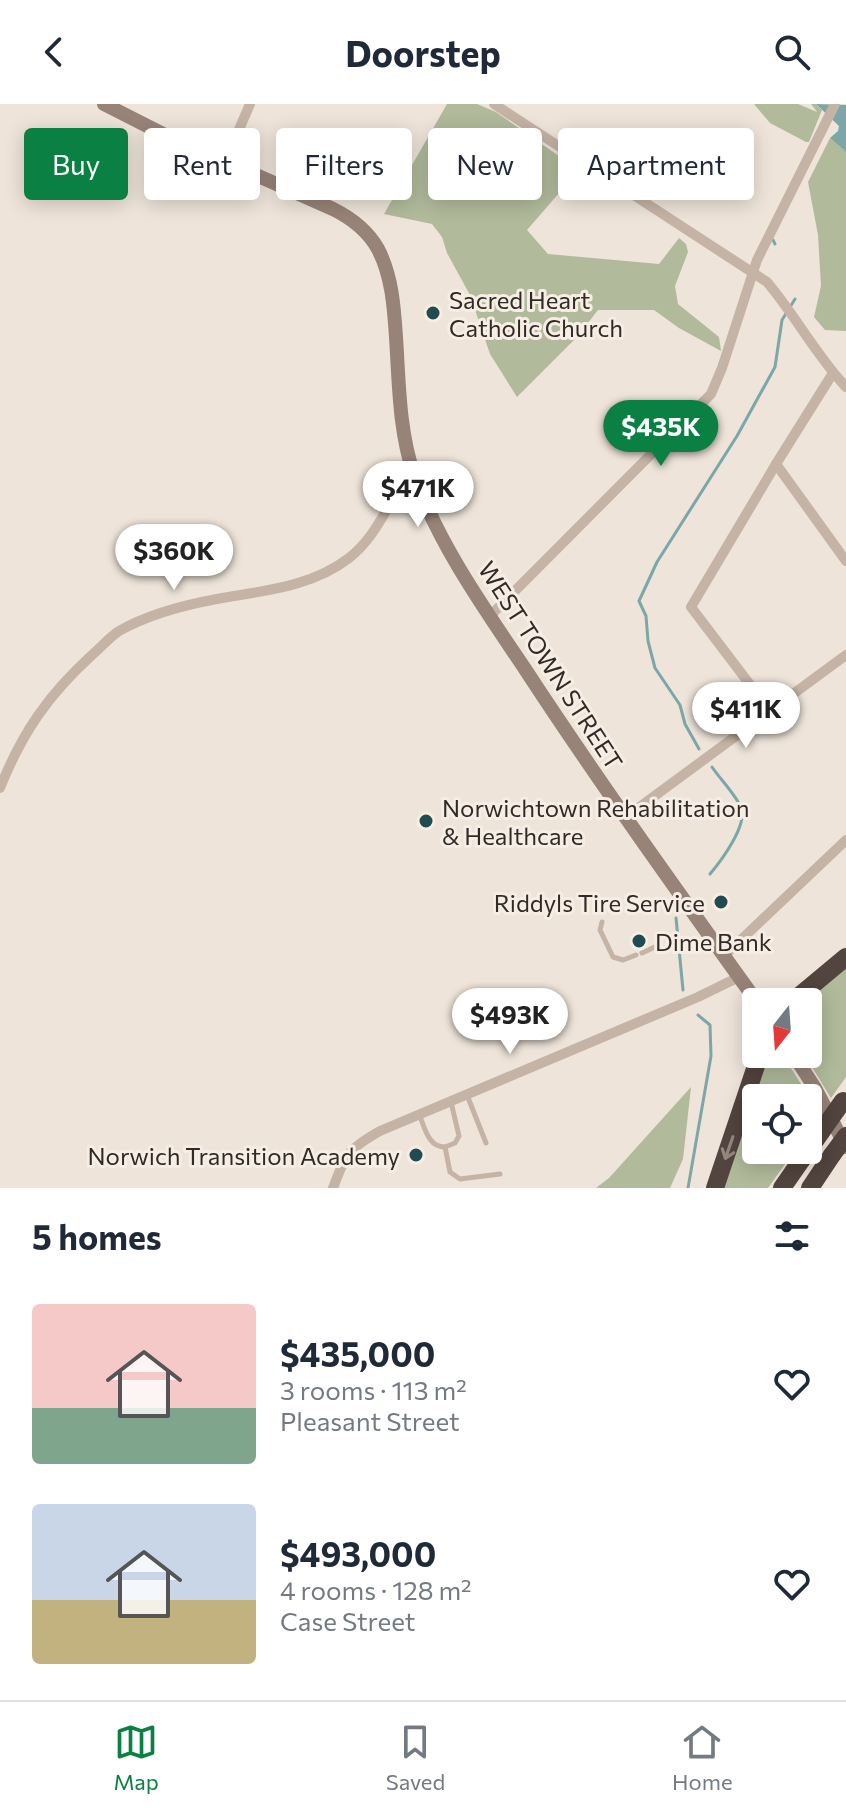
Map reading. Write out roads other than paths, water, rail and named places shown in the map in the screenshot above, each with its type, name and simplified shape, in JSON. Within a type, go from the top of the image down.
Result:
[{"type":"highway","points":[[809,988],[846,957]]},
{"type":"highway","points":[[715,1188],[755,1068]]},
{"type":"highway","points":[[782,1188],[844,1099]]},
{"type":"highway","points":[[810,1188],[839,1151],[846,1136]]},
{"type":"main road","name":"WEST TOWN STREET","points":[[104,104],[154,128]]},
{"type":"main road","name":"WEST TOWN STREET","points":[[260,178],[340,213],[362,229],[377,248],[387,272],[393,301],[401,405],[413,470],[446,542],[490,616],[747,988]]},
{"type":"main road","points":[[802,1068],[815,1088],[839,1151]]},
{"type":"street","points":[[240,128],[250,104]]},
{"type":"street","points":[[494,104],[767,282],[846,387]]},
{"type":"street","points":[[490,616],[711,394],[753,272],[835,104]]},
{"type":"street","points":[[770,711],[691,607],[833,373]]},
{"type":"street","points":[[776,464],[846,561]]},
{"type":"street","points":[[0,788],[15,749],[42,707],[83,663],[118,632],[161,612],[315,578],[348,559],[367,542],[413,470]]},
{"type":"street","points":[[626,817],[846,655]]},
{"type":"street","points":[[724,956],[846,840]]},
{"type":"street","points":[[333,1188],[345,1158],[354,1146],[380,1131],[739,977]]},
{"type":"lane","points":[[602,922],[600,930],[613,957],[623,960],[659,945],[659,934]]},
{"type":"lane","points":[[467,1094],[486,1143]]},
{"type":"lane","points":[[419,1114],[430,1141],[437,1147],[455,1143],[459,1136],[450,1101]]},
{"type":"lane","points":[[445,1147],[450,1172],[460,1179],[500,1174]]},
{"type":"water","points":[[816,104],[846,105],[846,152],[830,138],[839,126]]},
{"type":"waterway","points":[[773,240],[775,244]]},
{"type":"waterway","points":[[699,749],[685,724],[680,705],[655,668],[646,616],[639,601],[657,562],[737,436],[775,367],[782,320],[795,299]]},
{"type":"waterway","points":[[710,874],[732,842],[742,815],[736,798],[712,767]]},
{"type":"waterway","points":[[676,918],[683,990]]},
{"type":"waterway","points":[[688,1188],[711,1056],[710,1025],[698,1015]]},
{"type":"place","name":"Sacred Heart Catholic Church","points":[[433,313]]},
{"type":"place","name":"Norwichtown Rehabilitation & Healthcare","points":[[426,821]]},
{"type":"place","name":"Riddyls Tire Service","points":[[721,902]]},
{"type":"place","name":"Dime Bank","points":[[639,941]]},
{"type":"place","name":"Norwich Transition Academy","points":[[416,1155]]}]
